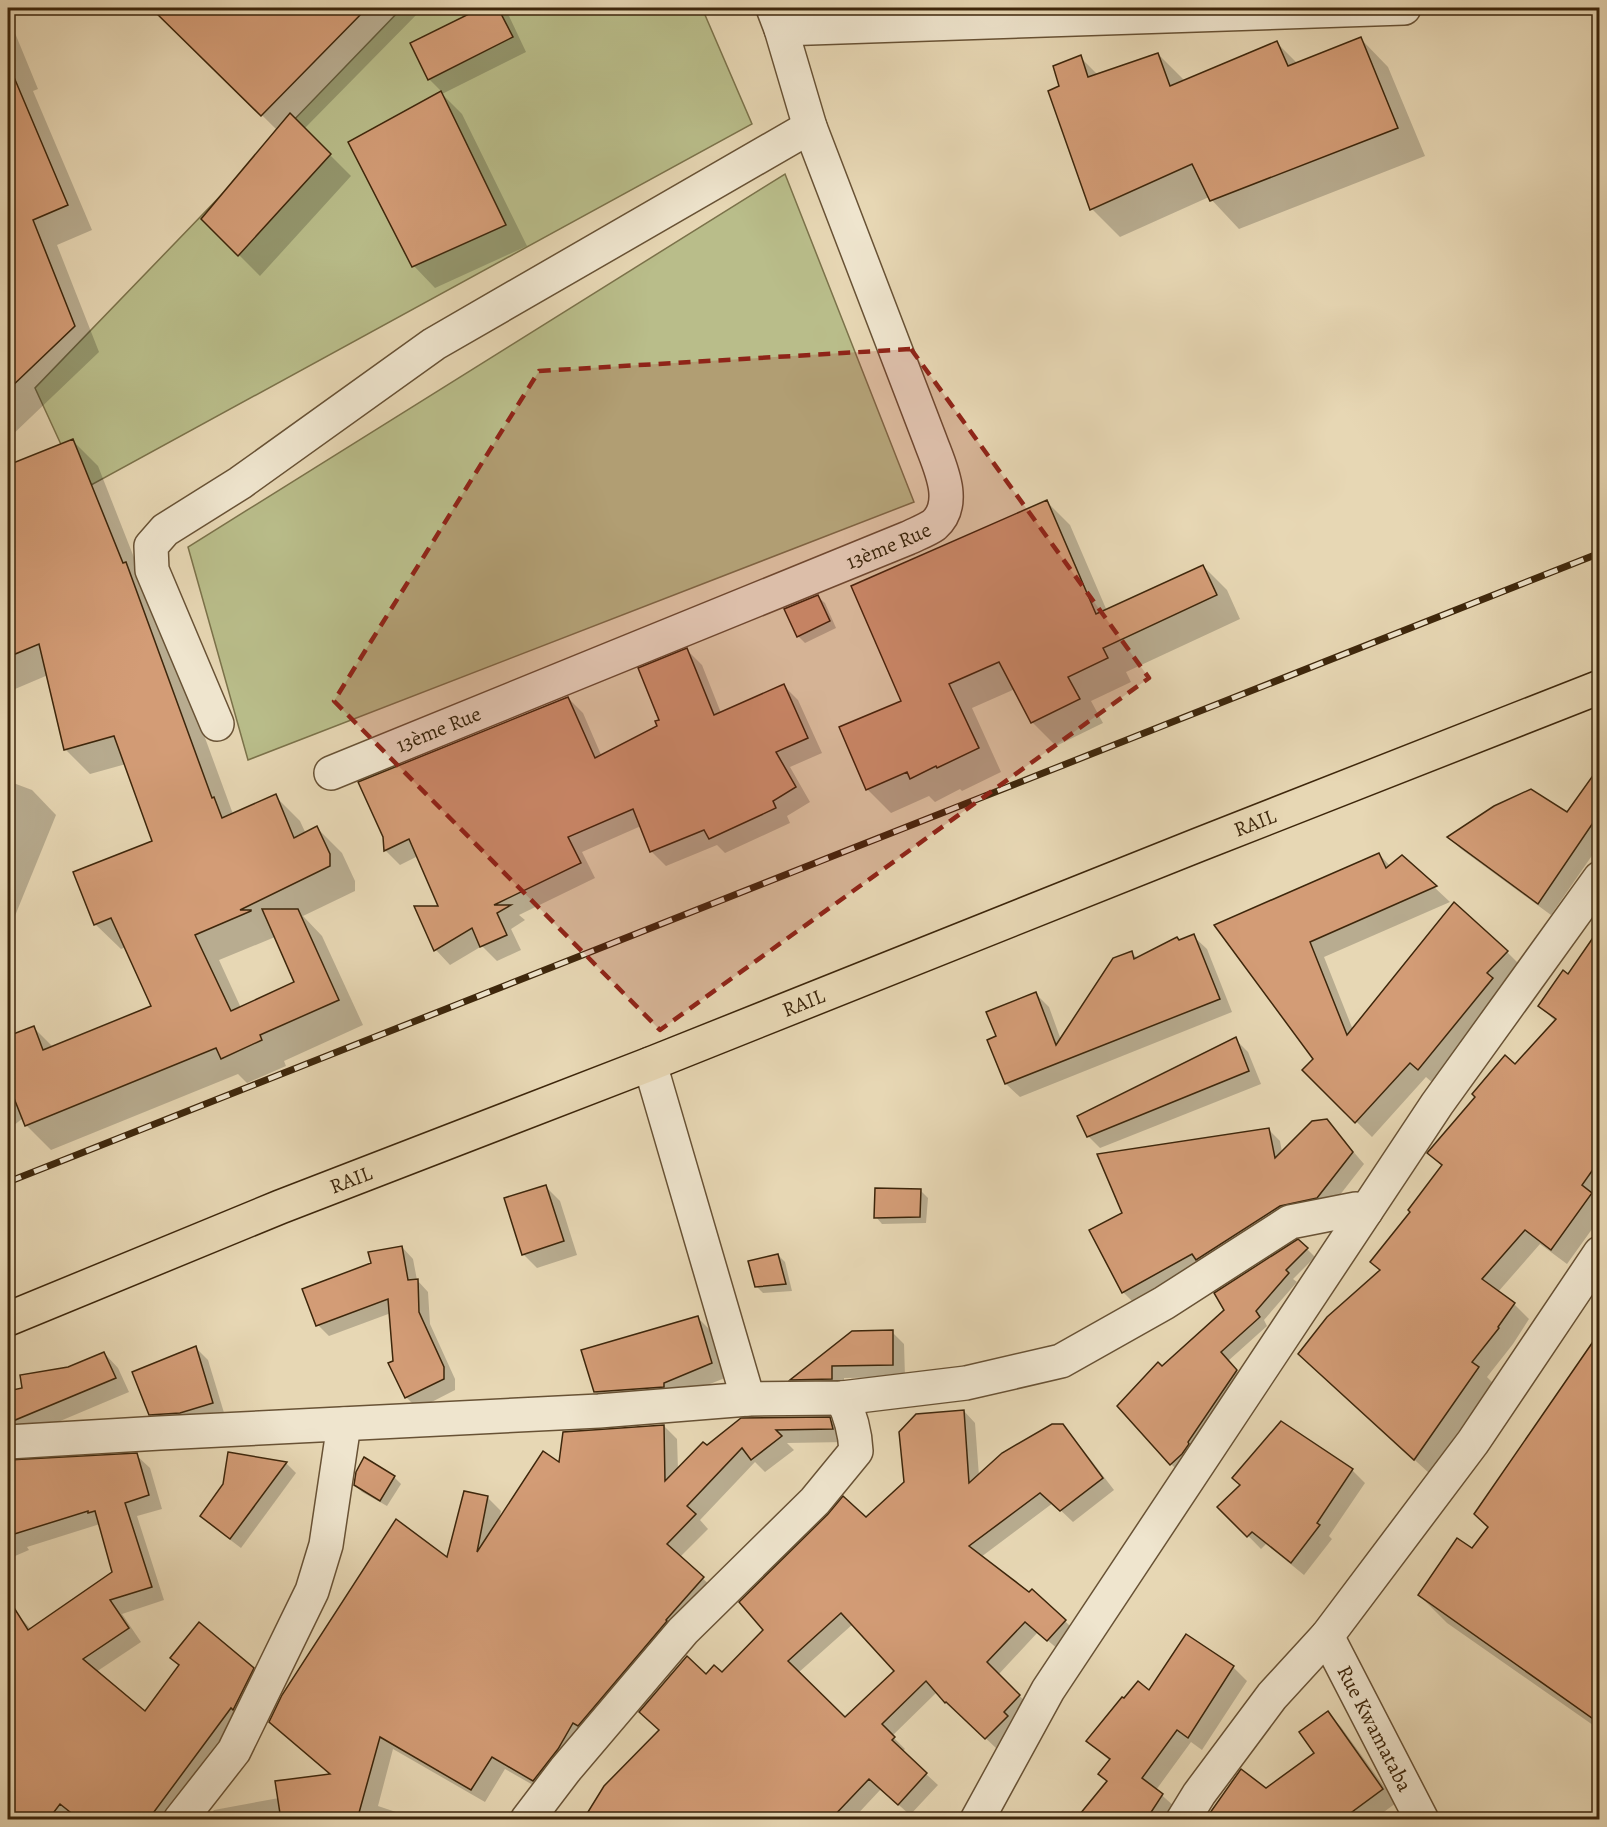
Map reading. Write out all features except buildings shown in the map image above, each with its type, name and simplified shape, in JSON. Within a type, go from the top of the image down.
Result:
[{"type":"main road","name":"RAIL","points":[[8,1319],[269,1211],[650,1064],[1599,687]]},
{"type":"street","points":[[777,18],[1404,8]]},
{"type":"street","name":"13ème Rue","points":[[332,773],[908,538],[933,525],[944,512],[946,485],[810,127],[777,18]]},
{"type":"street","points":[[218,724],[152,570],[151,546],[165,530],[240,483],[434,344],[810,127]]},
{"type":"street","points":[[977,1820],[1047,1690],[1437,1104],[1599,878]]},
{"type":"street","points":[[650,1064],[748,1399]]},
{"type":"street","points":[[8,1442],[160,1432],[599,1411],[748,1399],[842,1398],[966,1383],[1061,1361],[1164,1303],[1290,1222],[1356,1209],[1366,1211]]},
{"type":"street","points":[[1183,1820],[1199,1794],[1272,1696],[1327,1636],[1473,1442],[1597,1269]]},
{"type":"street","points":[[527,1820],[565,1770],[683,1631],[815,1501],[856,1451],[853,1425],[842,1398]]},
{"type":"street","points":[[180,1820],[234,1751],[312,1591],[326,1545],[344,1424]]},
{"type":"street","name":"Rue Kwamataba","points":[[1327,1636],[1422,1820]]},
{"type":"highlighted area","points":[[911,349],[1149,678],[660,1030],[334,701],[539,371]]},
{"type":"green space","points":[[402,8],[702,8],[752,124],[82,490],[35,388]]},
{"type":"green space","points":[[785,174],[914,502],[248,760],[188,547]]},
{"type":"railway","points":[[8,1182],[1600,553]]}]
